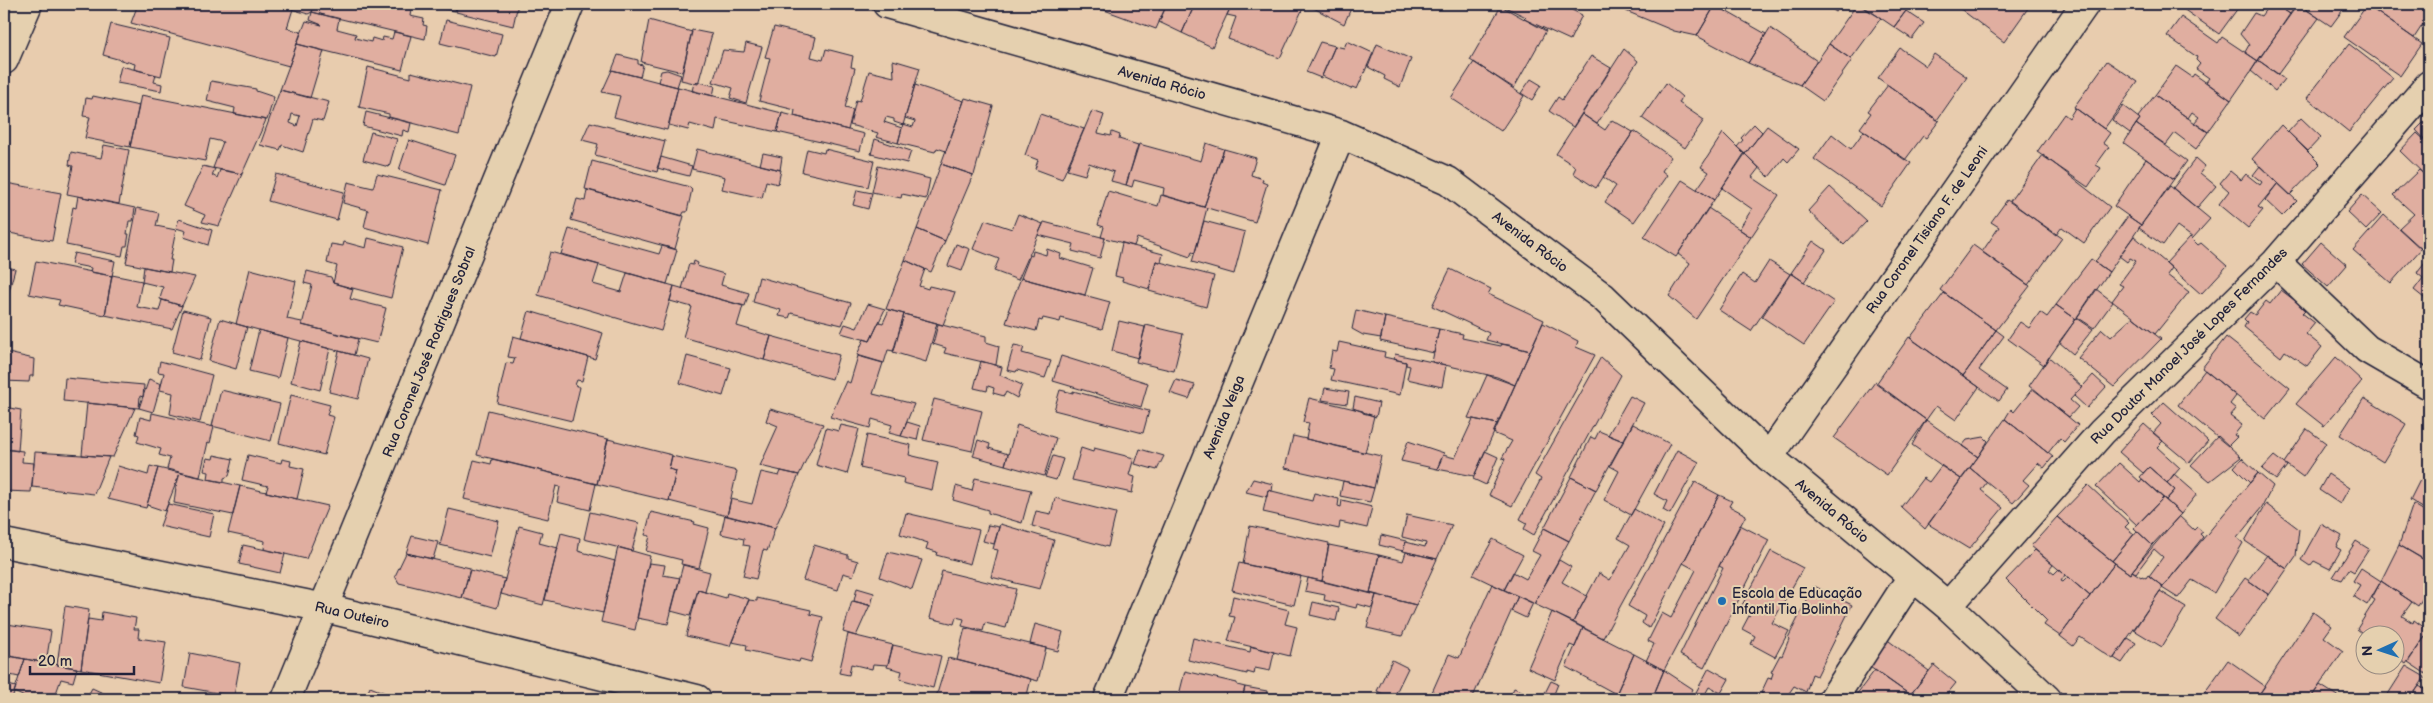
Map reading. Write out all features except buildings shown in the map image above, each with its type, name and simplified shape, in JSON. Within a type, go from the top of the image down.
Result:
[{"type":"street","points":[[4,60],[28,4]]},
{"type":"street","name":"Rua Coronel José Rodrigues Sobral","points":[[286,699],[325,608],[570,4]]},
{"type":"street","name":"Avenida Rócio","points":[[887,4],[1341,134],[1448,180],[1603,297],[1770,457],[1911,578],[1948,606],[2039,691],[2060,699]]},
{"type":"street","name":"Rua Coronel Tisiano F. de Leoni","points":[[1770,457],[2085,4]]},
{"type":"street","name":"Rua Doutor Manoel José Lopes Fernandes","points":[[1948,606],[2102,432],[2276,262],[2429,85]]},
{"type":"street","name":"Avenida Veiga","points":[[1108,699],[1341,134]]},
{"type":"street","points":[[2276,262],[2367,349],[2429,385]]},
{"type":"street","name":"Rua Outeiro","points":[[4,543],[325,608],[697,699]]},
{"type":"street","points":[[1833,699],[1911,578]]},
{"type":"place","name":"Escola de Educação Infantil Tia Bolinha","points":[[1722,601]]}]
